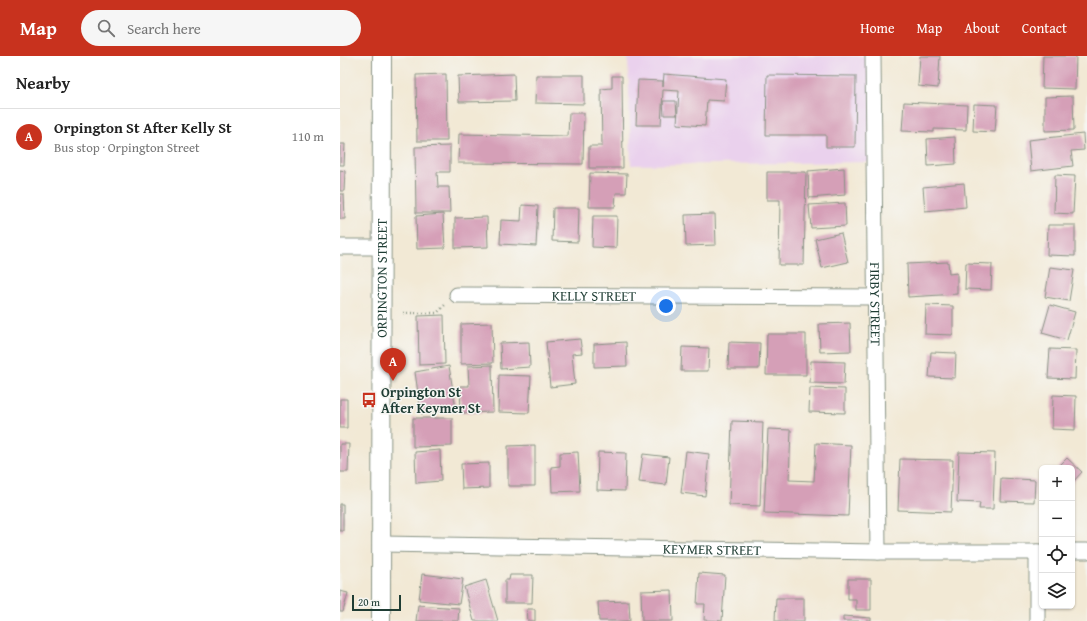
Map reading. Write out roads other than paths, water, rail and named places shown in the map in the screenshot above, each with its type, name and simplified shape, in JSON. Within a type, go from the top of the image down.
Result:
[{"type":"street","name":"ORPINGTON STREET","points":[[381,621],[382,56]]},
{"type":"street","name":"FIRBY STREET","points":[[873,56],[878,552]]},
{"type":"street","points":[[340,247],[381,247]]},
{"type":"street","name":"KELLY STREET","points":[[457,295],[875,297]]},
{"type":"street","name":"KEYMER STREET","points":[[382,544],[878,552],[1039,552]]},
{"type":"street","points":[[1075,552],[1087,551]]},
{"type":"street","points":[[1037,621],[1039,552]]},
{"type":"place","name":"Orpington St After Kelly St","points":[[393,381]]},
{"type":"place","name":"Orpington St After Keymer St","points":[[369,400]]}]
